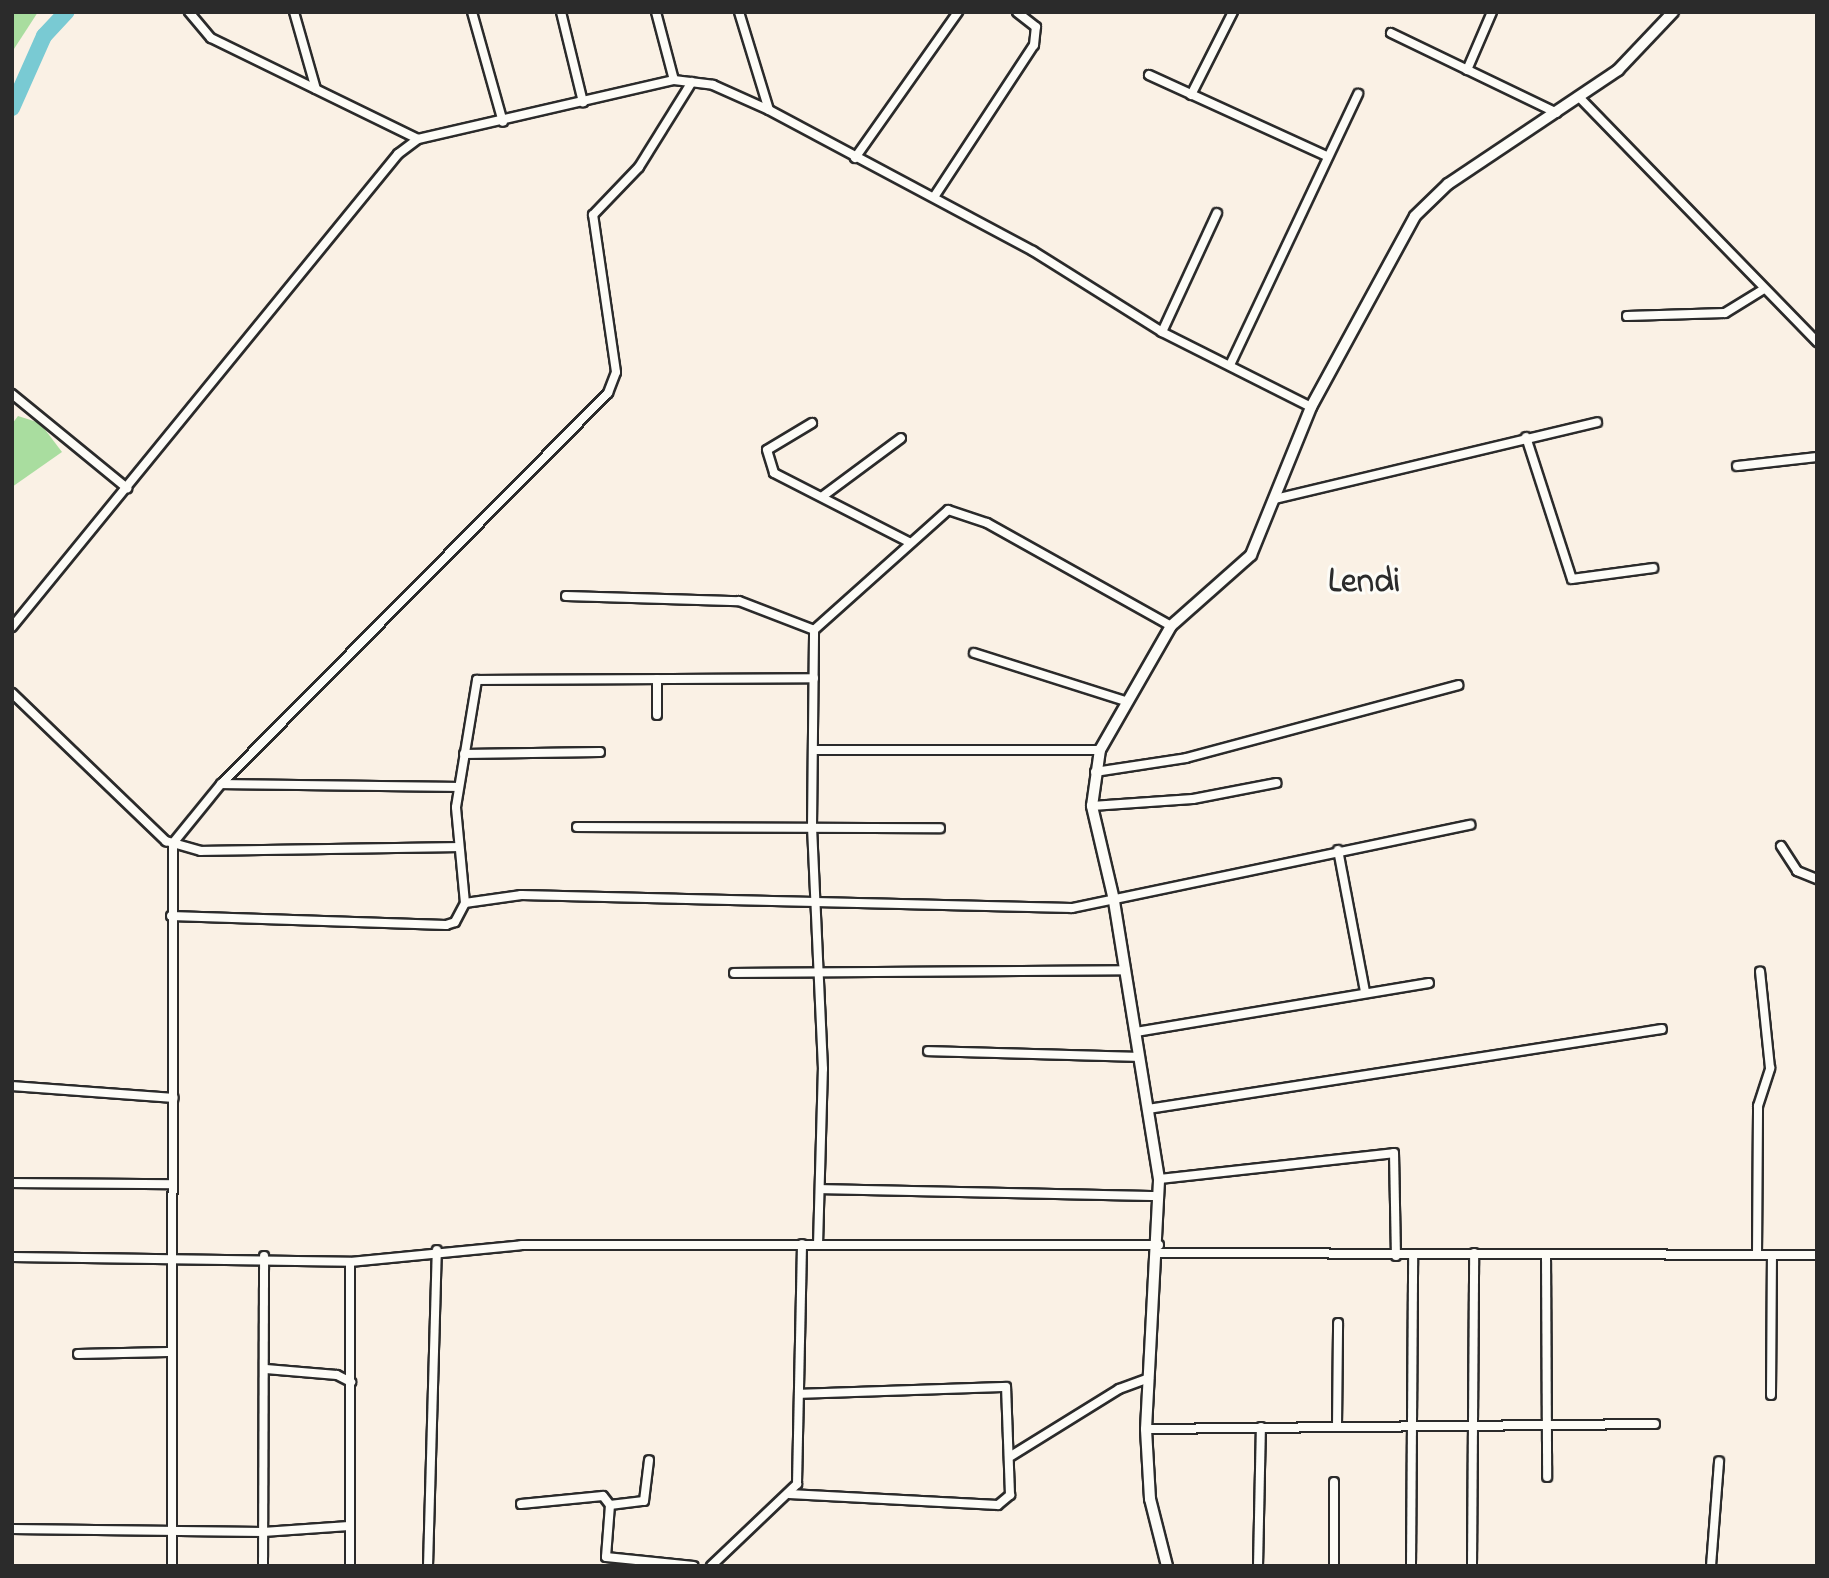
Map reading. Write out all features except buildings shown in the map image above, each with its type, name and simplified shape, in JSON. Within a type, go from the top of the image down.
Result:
[{"type":"main road","points":[[1167,1566],[1150,1499],[1146,1429],[1159,1249],[1159,1179],[1114,900],[1092,806],[1100,750],[1125,701],[1171,626],[1251,555],[1311,407],[1379,274],[1427,201],[1557,114],[1637,54],[1673,12]]},
{"type":"street","points":[[189,12],[211,38],[418,139]]},
{"type":"street","points":[[294,12],[316,89]]},
{"type":"street","points":[[472,12],[503,122]]},
{"type":"street","points":[[561,12],[583,102]]},
{"type":"street","points":[[656,12],[674,80]]},
{"type":"street","points":[[739,12],[769,110]]},
{"type":"street","points":[[855,158],[958,12]]},
{"type":"street","points":[[934,197],[1036,40],[1036,27],[1017,12]]},
{"type":"street","points":[[1191,94],[1233,12]]},
{"type":"street","points":[[1467,70],[1492,12]]},
{"type":"street","points":[[1391,33],[1557,114]]},
{"type":"street","points":[[1149,75],[1327,156]]},
{"type":"street","points":[[12,626],[127,488],[379,173],[418,139],[503,122],[674,80],[692,82],[769,110],[855,158],[934,197],[1162,332],[1311,407]]},
{"type":"street","points":[[172,1566],[168,1352],[174,1257],[171,916],[173,843],[221,785],[608,393],[615,372],[593,215],[639,167],[692,82]]},
{"type":"street","points":[[1230,365],[1358,94]]},
{"type":"street","points":[[1579,97],[1817,342]]},
{"type":"street","points":[[1162,332],[1217,213]]},
{"type":"street","points":[[1627,316],[1725,313],[1763,289]]},
{"type":"street","points":[[12,394],[127,488]]},
{"type":"street","points":[[1275,499],[1597,422]]},
{"type":"street","points":[[812,423],[765,456],[774,473],[909,542]]},
{"type":"street","points":[[1526,437],[1572,579],[1653,568]]},
{"type":"street","points":[[823,496],[901,439]]},
{"type":"street","points":[[1737,467],[1817,457]]},
{"type":"street","points":[[818,1245],[822,970],[812,827],[814,630],[909,542],[948,510],[966,513],[1171,626]]},
{"type":"street","points":[[566,596],[739,601],[814,630]]},
{"type":"street","points":[[974,653],[1125,701]]},
{"type":"street","points":[[171,916],[372,919],[430,926],[455,922],[465,903],[458,846],[458,787],[477,680],[814,678]]},
{"type":"street","points":[[657,679],[657,715]]},
{"type":"street","points":[[1095,772],[1186,758],[1458,685]]},
{"type":"street","points":[[12,693],[149,830],[173,843],[201,851],[458,846]]},
{"type":"street","points":[[813,750],[1100,750]]},
{"type":"street","points":[[464,754],[600,751]]},
{"type":"street","points":[[1092,806],[1192,799],[1276,783]]},
{"type":"street","points":[[221,785],[458,787]]},
{"type":"street","points":[[465,903],[543,895],[1072,908],[1338,850],[1470,825]]},
{"type":"street","points":[[577,827],[940,828]]},
{"type":"street","points":[[1781,846],[1797,871],[1817,879]]},
{"type":"street","points":[[1338,850],[1365,992]]},
{"type":"street","points":[[734,973],[822,970],[1126,970]]},
{"type":"street","points":[[1757,1255],[1758,1106],[1770,1068],[1760,972]]},
{"type":"street","points":[[1136,1032],[1429,983]]},
{"type":"street","points":[[1148,1109],[1662,1029]]},
{"type":"street","points":[[928,1051],[1138,1057]]},
{"type":"street","points":[[12,1086],[174,1098]]},
{"type":"street","points":[[1159,1179],[1394,1153],[1396,1256]]},
{"type":"street","points":[[12,1183],[173,1184]]},
{"type":"street","points":[[820,1189],[1159,1196]]},
{"type":"street","points":[[12,1256],[264,1255],[351,1262],[437,1250],[802,1244],[1159,1249],[1413,1257],[1474,1253],[1817,1255]]},
{"type":"street","points":[[711,1566],[789,1494],[799,1474],[802,1244]]},
{"type":"street","points":[[428,1566],[437,1250]]},
{"type":"street","points":[[1472,1566],[1474,1253]]},
{"type":"street","points":[[263,1566],[266,1369],[264,1255]]},
{"type":"street","points":[[1546,1255],[1550,1426],[1547,1477]]},
{"type":"street","points":[[1770,1395],[1772,1255]]},
{"type":"street","points":[[1411,1566],[1413,1257]]},
{"type":"street","points":[[350,1566],[351,1262]]},
{"type":"street","points":[[1337,1426],[1338,1324]]},
{"type":"street","points":[[78,1354],[168,1352]]},
{"type":"street","points":[[266,1369],[337,1375],[351,1382]]},
{"type":"street","points":[[1011,1456],[1119,1389],[1149,1378]]},
{"type":"street","points":[[789,1494],[998,1505],[1010,1495],[1011,1456],[1006,1387],[799,1394]]},
{"type":"street","points":[[1146,1429],[1475,1423],[1550,1426],[1655,1424]]},
{"type":"street","points":[[1258,1566],[1261,1427]]},
{"type":"street","points":[[521,1504],[598,1496],[610,1505],[644,1502],[649,1460]]},
{"type":"street","points":[[1711,1566],[1719,1461]]},
{"type":"street","points":[[1334,1482],[1334,1566]]},
{"type":"street","points":[[610,1505],[606,1557],[694,1566]]},
{"type":"street","points":[[12,1529],[263,1532],[349,1526]]},
{"type":"green space","points":[[12,12],[38,12],[12,52]]},
{"type":"green space","points":[[18,416],[40,423],[62,452],[12,487],[12,424]]},
{"type":"waterway","points":[[12,108],[44,36],[66,12]]},
{"type":"district","name":"Lendi","points":[[1364,583]]}]
